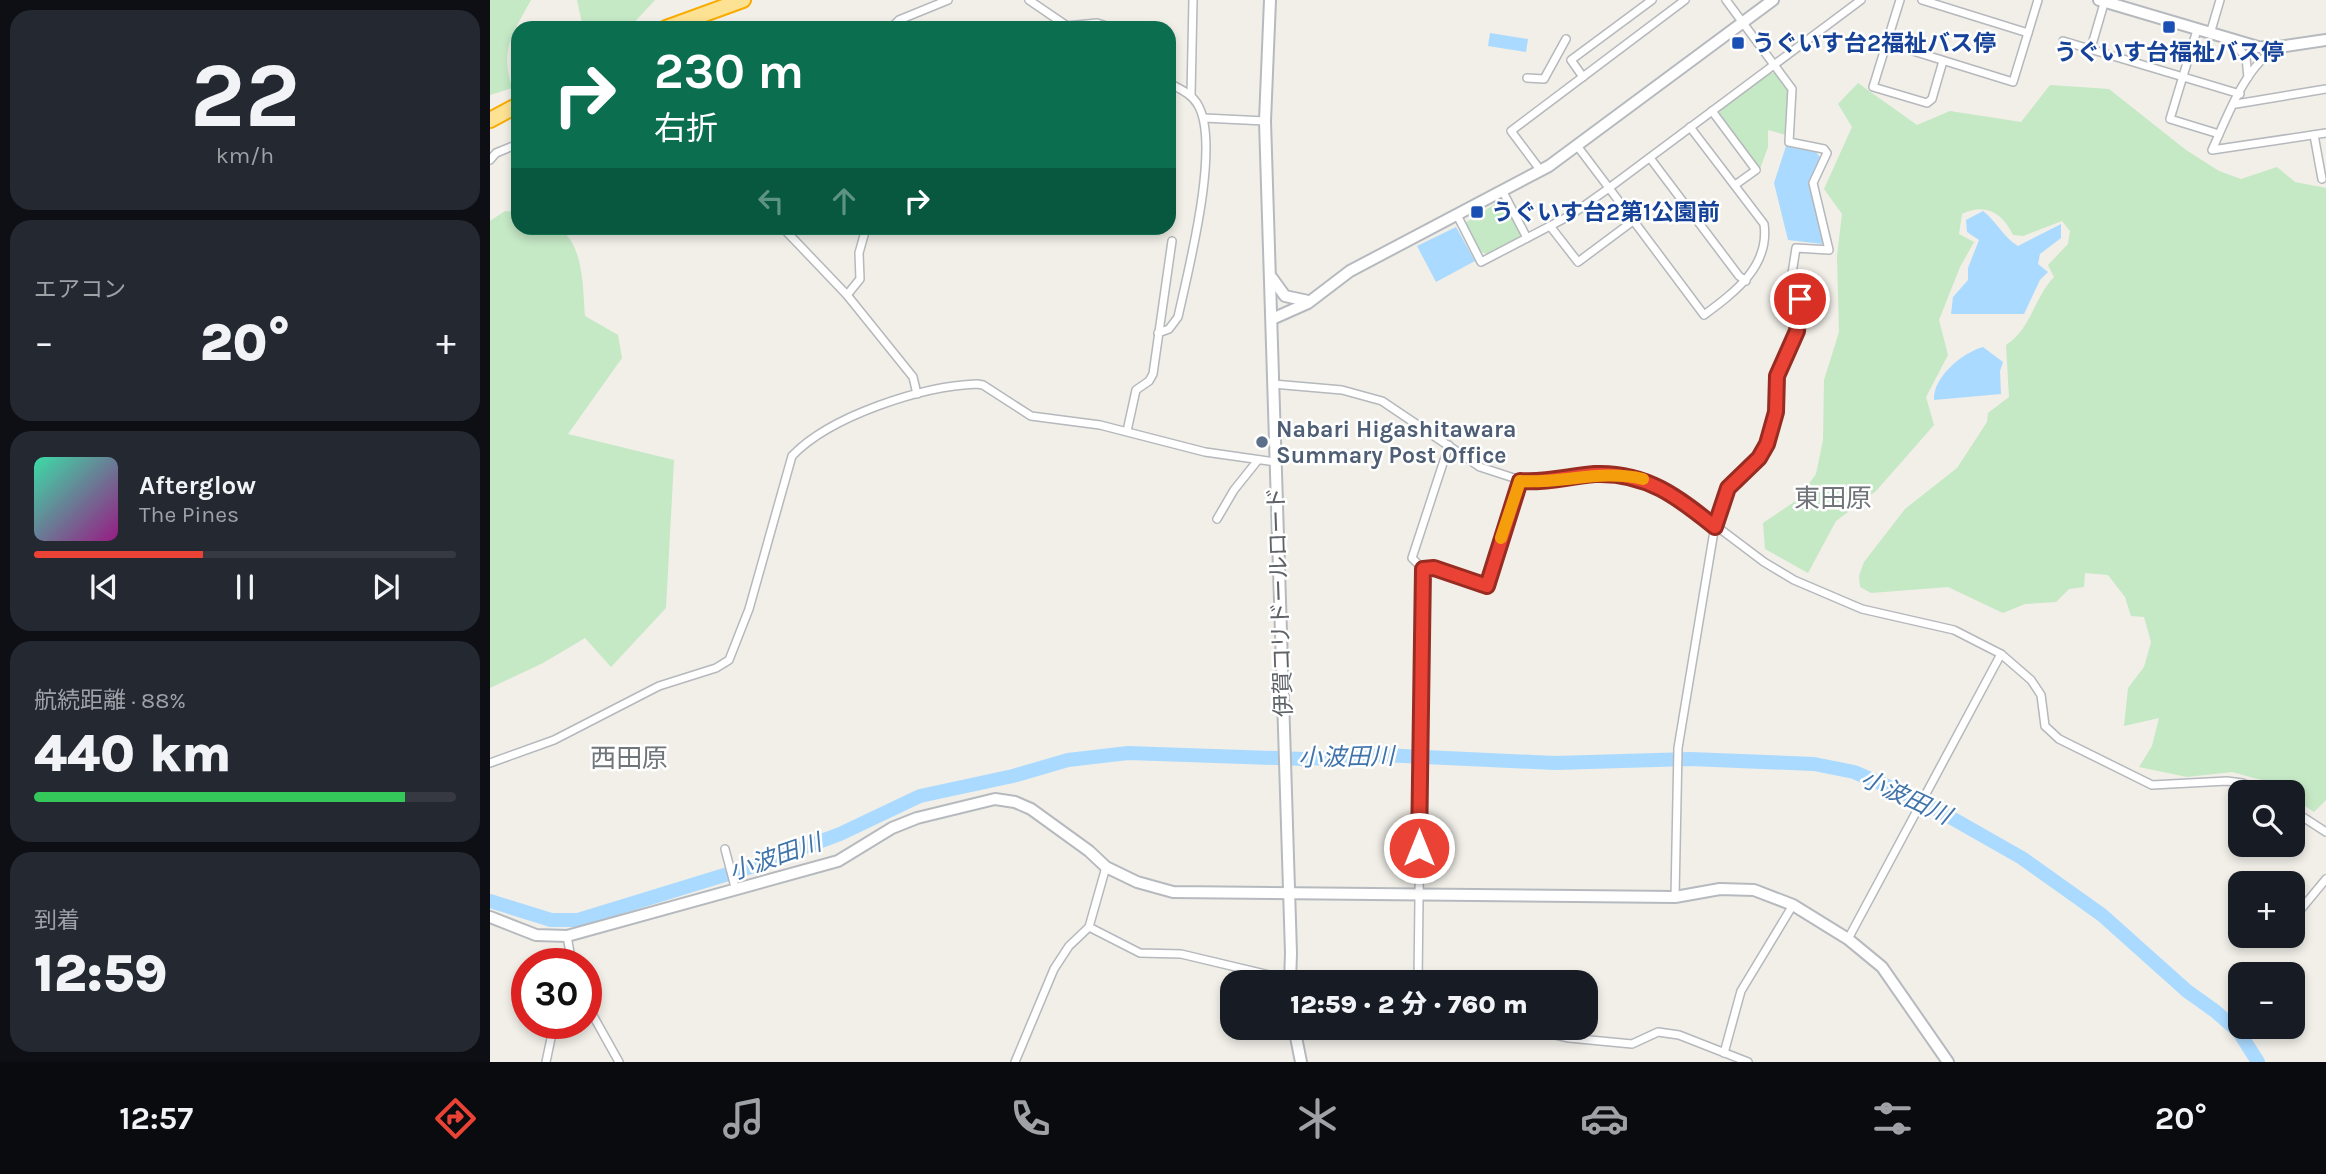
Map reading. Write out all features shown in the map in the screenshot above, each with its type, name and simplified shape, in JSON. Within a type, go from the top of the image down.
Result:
[{"type":"highway","points":[[685,21],[743,0]]},
{"type":"highway","points":[[490,120],[511,109]]},
{"type":"street","points":[[897,21],[948,0]]},
{"type":"street","points":[[1029,0],[1059,21]]},
{"type":"street","points":[[1158,333],[1169,329],[1178,317],[1205,182],[1204,118],[1191,95],[1194,0]]},
{"type":"street","name":"伊賀コリドールロード","points":[[1270,0],[1265,121],[1290,970]]},
{"type":"street","points":[[1572,60],[1652,0]]},
{"type":"street","points":[[1669,0],[1675,7]]},
{"type":"street","points":[[1541,171],[1511,131],[1685,0]]},
{"type":"street","points":[[1675,897],[1678,748],[1715,527],[1728,488],[1762,454],[1773,426],[1778,372],[1792,347],[1800,313],[1801,302],[1791,280],[1796,248],[1829,250],[1813,184],[1827,153],[1824,149],[1789,142],[1792,89],[1726,0]]},
{"type":"street","points":[[1272,319],[1314,299],[1350,271],[1541,171],[1578,147],[1773,0]]},
{"type":"street","points":[[1457,215],[1481,262],[1550,226],[1609,188],[1861,0]]},
{"type":"street","points":[[1900,0],[1872,87],[1930,102],[1943,61]]},
{"type":"street","points":[[1922,0],[2028,33]]},
{"type":"street","points":[[1887,43],[2013,82],[2038,0]]},
{"type":"street","points":[[2210,34],[2220,0]]},
{"type":"street","points":[[2091,48],[2103,1],[2232,41],[2264,48],[2326,40]]},
{"type":"street","points":[[2197,30],[2170,119],[2220,134]]},
{"type":"street","points":[[2063,41],[2240,94]]},
{"type":"street","points":[[2232,41],[2243,52],[2248,77]]},
{"type":"street","points":[[1527,78],[1544,79],[1564,43],[1583,77]]},
{"type":"street","points":[[2282,47],[2262,58],[2248,77],[2212,150],[2326,133]]},
{"type":"street","points":[[1176,87],[1191,95]]},
{"type":"street","points":[[2236,104],[2326,89]]},
{"type":"street","points":[[1712,111],[1756,170],[1735,185]]},
{"type":"street","points":[[1204,118],[1265,121]]},
{"type":"street","points":[[1578,147],[1704,315],[1746,281],[1766,241],[1764,223],[1690,127]]},
{"type":"street","points":[[2314,135],[2322,178]]},
{"type":"street","points":[[490,160],[496,153],[511,147]]},
{"type":"street","points":[[1650,158],[1739,276],[1746,281]]},
{"type":"street","points":[[1503,191],[1527,238]]},
{"type":"street","points":[[1550,226],[1578,262],[1633,221]]},
{"type":"street","points":[[790,235],[847,295],[913,377],[917,394]]},
{"type":"street","points":[[847,295],[860,279],[859,253],[864,235]]},
{"type":"street","points":[[1126,431],[1136,390],[1149,382],[1153,374],[1172,241]]},
{"type":"street","points":[[1271,275],[1285,296],[1304,302],[1314,299]]},
{"type":"street","points":[[490,763],[554,740],[659,686],[709,671],[729,660],[749,609],[792,456],[810,441],[873,407],[917,394],[968,384],[983,385],[1024,414],[1126,431],[1192,449],[1276,462]]},
{"type":"street","points":[[1273,384],[1365,395],[1391,406],[1488,471],[1520,481],[1557,481],[1594,474],[1640,478],[1675,495],[1764,562],[1823,593],[1881,614],[1934,623],[2001,654],[2031,680],[2043,701],[2045,726],[2059,739],[2151,785],[2228,781]]},
{"type":"street","points":[[1418,970],[1423,569],[1412,558],[1449,445]]},
{"type":"street","points":[[1217,519],[1234,490],[1258,460]]},
{"type":"street","points":[[1423,569],[1434,568],[1487,586],[1520,481]]},
{"type":"street","points":[[1848,939],[2001,654]]},
{"type":"street","points":[[490,917],[536,935],[567,936],[734,884],[838,861],[892,828],[917,818],[995,799],[1015,802],[1031,809],[1089,851],[1106,867],[1137,882],[1173,892],[1675,897],[1735,889],[1769,894],[1793,905],[1848,939],[1891,978],[1948,1062]]},
{"type":"street","points":[[2305,818],[2326,832]]},
{"type":"street","points":[[725,849],[734,884]]},
{"type":"street","points":[[1015,1062],[1054,968],[1069,946],[1089,927],[1106,867]]},
{"type":"street","points":[[2305,904],[2326,878]]},
{"type":"street","points":[[1724,1053],[1741,991],[1793,905]]},
{"type":"street","points":[[1089,927],[1140,953],[1181,954],[1246,970]]},
{"type":"street","points":[[567,936],[569,948]]},
{"type":"street","points":[[602,1032],[619,1062]]},
{"type":"street","points":[[1590,1040],[1632,1044],[1658,1032],[1679,1035],[1748,1062]]},
{"type":"street","points":[[546,1062],[551,1039]]},
{"type":"street","points":[[1297,1040],[1301,1062]]},
{"type":"green space","points":[[490,0],[531,0],[520,21],[511,21],[507,62],[511,88],[490,95]]},
{"type":"green space","points":[[577,0],[655,0],[636,21],[582,21]]},
{"type":"green space","points":[[1769,73],[1776,73],[1789,90],[1786,135],[1768,130],[1768,147],[1760,169],[1719,116],[1720,110]]},
{"type":"green space","points":[[1858,83],[1917,125],[1950,111],[2021,122],[2050,85],[2109,89],[2186,150],[2219,171],[2241,179],[2277,167],[2295,182],[2326,188],[2326,800],[2314,812],[2305,806],[2305,780],[2262,780],[2232,772],[2187,777],[2139,767],[2152,746],[2159,718],[2124,726],[2128,688],[2144,667],[2151,642],[2144,617],[2131,616],[2125,597],[2108,575],[2085,573],[2084,587],[2069,589],[2056,602],[2025,604],[2003,613],[1948,587],[1871,593],[1860,587],[1859,576],[1864,562],[1905,509],[1957,468],[1987,422],[1988,413],[2009,397],[2006,345],[2021,331],[2054,277],[2048,265],[2068,244],[2070,231],[2062,221],[2023,236],[2013,235],[2004,220],[1992,212],[1978,209],[1962,214],[1959,234],[1974,242],[1960,267],[1939,320],[1948,355],[1926,397],[1934,425],[1876,491],[1836,521],[1808,573],[1765,549],[1763,523],[1797,500],[1816,474],[1823,440],[1824,380],[1839,332],[1837,256],[1842,214],[1824,189],[1852,127],[1838,104]]},
{"type":"green space","points":[[1501,200],[1521,233],[1519,237],[1488,254],[1481,252],[1465,223]]},
{"type":"green space","points":[[505,211],[511,211],[511,235],[566,235],[576,251],[580,264],[585,316],[618,335],[622,358],[568,434],[674,460],[666,608],[611,667],[585,638],[543,663],[490,688],[490,221]]},
{"type":"water","points":[[1490,33],[1528,39],[1526,52],[1488,46]]},
{"type":"water","points":[[1786,146],[1816,152],[1820,157],[1809,183],[1824,240],[1822,244],[1788,240],[1774,183]]},
{"type":"water","points":[[1983,211],[2008,239],[2018,246],[2061,224],[2061,238],[2040,254],[2038,264],[2048,272],[2040,280],[2024,314],[1951,314],[1953,297],[1968,280],[1968,268],[1979,240],[1967,232],[1966,220]]},
{"type":"water","points":[[1456,227],[1475,261],[1436,282],[1417,246]]},
{"type":"water","points":[[1983,347],[2003,362],[2000,371],[2001,394],[1934,400],[1938,383],[1950,367]]},
{"type":"waterway","name":"小波田川","points":[[490,901],[551,920],[578,920],[754,866],[840,834],[920,796],[1013,776],[1068,760],[1128,753],[1303,759],[1382,755],[1555,763],[1690,759],[1814,764],[1854,772],[1920,800],[2022,858],[2102,915],[2187,991],[2215,1011],[2239,1032],[2258,1062]]},
{"type":"slow traffic","points":[[1501,538],[1520,481],[1557,481],[1594,474],[1643,479]]},
{"type":"place","name":"うぐいす台福祉バス停","points":[[2169,27]]},
{"type":"place","name":"うぐいす台2福祉バス停","points":[[1738,43]]},
{"type":"place","name":"うぐいす台2第1公園前","points":[[1477,212]]},
{"type":"place","name":"Nabari Higashitawara Summary Post Office","points":[[1262,442]]},
{"type":"district","name":"東田原","points":[[1833,498]]},
{"type":"district","name":"西田原","points":[[629,758]]},
{"type":"route","points":[[1419,848],[1423,569],[1434,568],[1487,586],[1494,572],[1498,545],[1520,481],[1557,481],[1594,474],[1640,478],[1675,495],[1715,527],[1728,488],[1765,450],[1776,412],[1777,376],[1797,331],[1800,299]]}]
